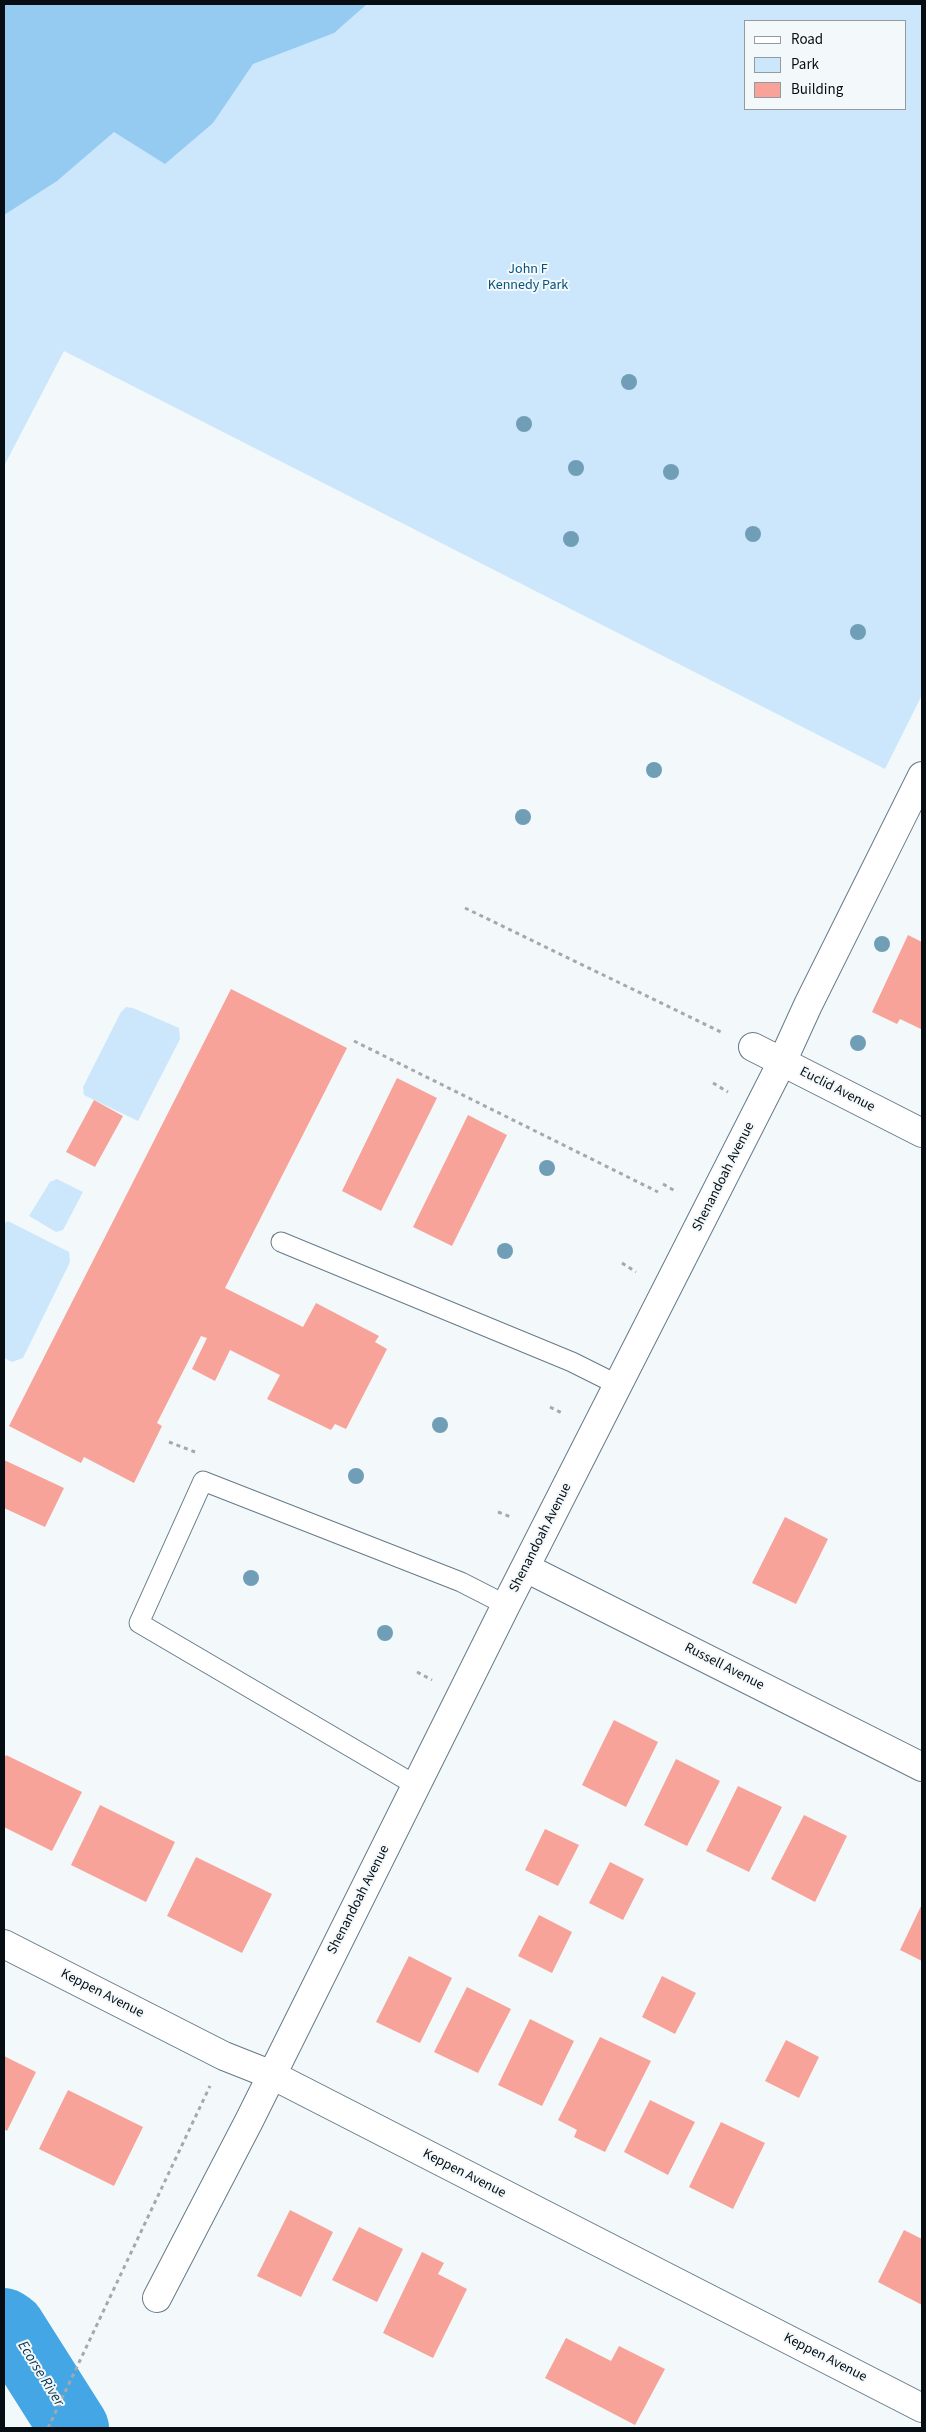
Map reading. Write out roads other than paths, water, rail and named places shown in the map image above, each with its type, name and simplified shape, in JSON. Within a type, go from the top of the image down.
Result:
[{"type":"street","name":"Shenandoah Avenue","points":[[157,2298],[272,2075],[506,1605],[782,1062],[808,1005],[922,776]]},
{"type":"street","name":"Euclid Avenue","points":[[753,1047],[922,1133]]},
{"type":"street","name":"Russell Avenue","points":[[526,1568],[922,1767]]},
{"type":"street","name":"Keppen Avenue","points":[[4,1944],[224,2056],[272,2075],[922,2408]]},
{"type":"lane","points":[[281,1242],[572,1362],[618,1385]]},
{"type":"lane","points":[[417,1786],[139,1623],[202,1481],[461,1582],[506,1605]]},
{"type":"waterway","name":"Ecorse River","points":[[4,2323],[10,2327],[74,2428]]},
{"type":"park label","name":"John F Kennedy Park","points":[[528,278]]}]
